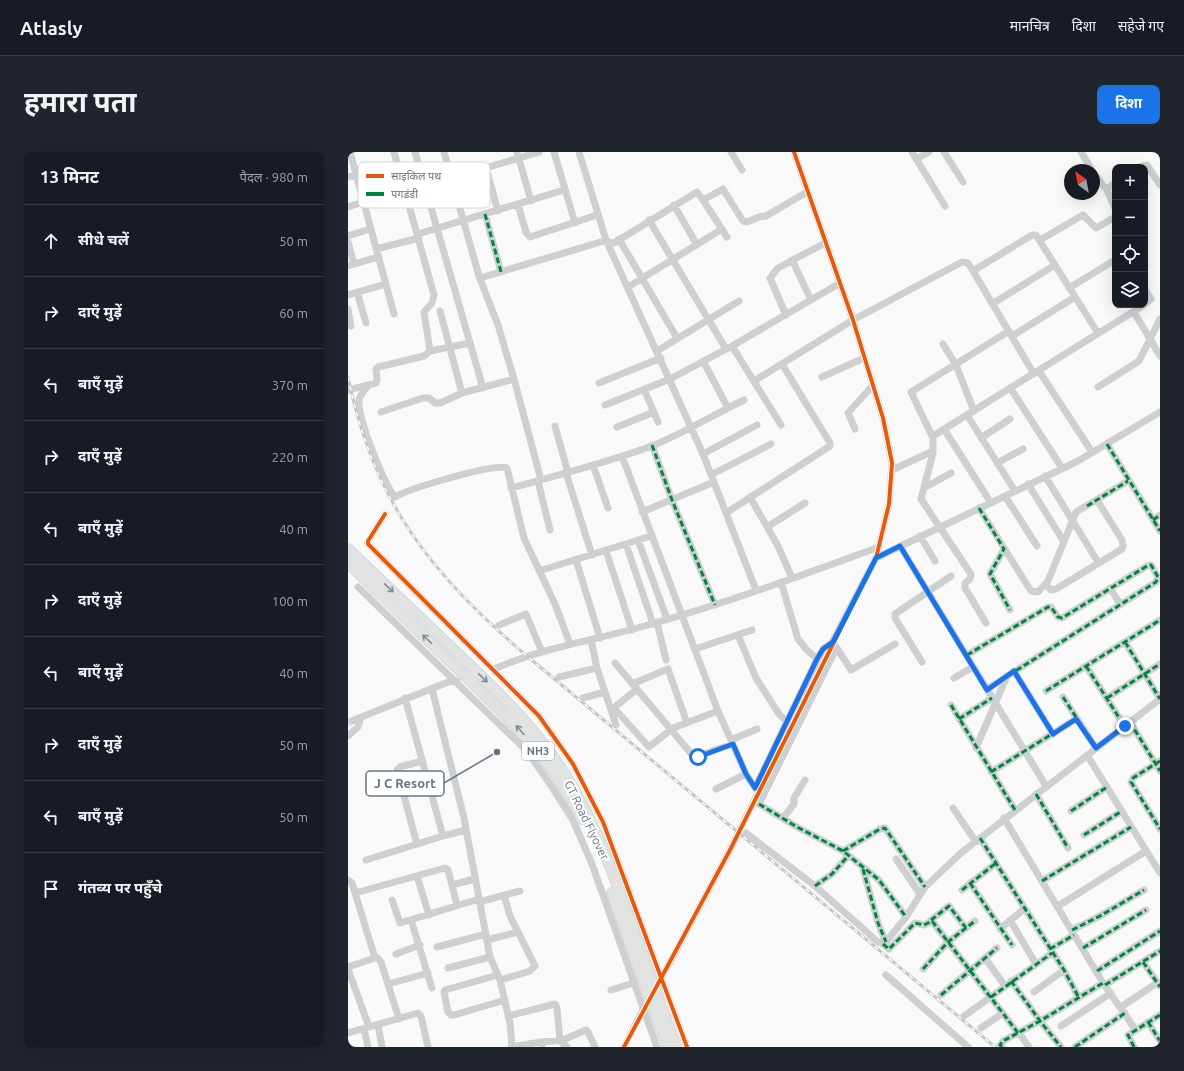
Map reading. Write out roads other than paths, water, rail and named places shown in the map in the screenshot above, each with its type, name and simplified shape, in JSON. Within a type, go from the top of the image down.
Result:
[{"type":"highway","name":"GT Road Flyover","points":[[348,549],[513,708],[542,742],[560,767],[583,805],[604,850],[662,1021],[668,1047]]},
{"type":"highway","name":"GT Road Flyover","points":[[348,563],[510,719],[536,748],[557,776],[576,808],[597,852],[645,974]]},
{"type":"highway","name":"GT Road Flyover","points":[[662,1021],[676,1047]]},
{"type":"street","points":[[350,152],[358,183]]},
{"type":"street","points":[[394,152],[397,162]]},
{"type":"street","points":[[415,152],[418,162]]},
{"type":"street","points":[[444,152],[447,162]]},
{"type":"street","points":[[490,166],[518,155],[539,152]]},
{"type":"street","points":[[554,152],[575,223]]},
{"type":"street","points":[[579,152],[597,216],[606,240],[670,378],[703,454],[756,590]]},
{"type":"street","points":[[731,152],[742,170]]},
{"type":"street","points":[[624,1047],[732,848],[826,654],[876,558],[889,504],[892,470],[883,418],[853,320],[824,243],[794,152]]},
{"type":"street","points":[[912,152],[945,206]]},
{"type":"street","points":[[916,159],[928,152]]},
{"type":"street","points":[[944,152],[963,182]]},
{"type":"street","points":[[1080,152],[1088,164]]},
{"type":"street","points":[[518,155],[531,200]]},
{"type":"street","points":[[1148,167],[1160,185]]},
{"type":"street","points":[[348,177],[356,175]]},
{"type":"street","points":[[1100,180],[1106,188],[1112,201]]},
{"type":"street","points":[[490,182],[498,210]]},
{"type":"street","points":[[1106,188],[1112,185]]},
{"type":"street","points":[[704,200],[723,189],[743,221],[749,222],[759,217],[766,216],[807,192]]},
{"type":"street","points":[[348,242],[351,265],[436,228],[518,205],[564,190]]},
{"type":"street","points":[[480,278],[606,240],[612,243],[696,192],[704,200],[727,237]]},
{"type":"street","points":[[348,207],[358,204]]},
{"type":"street","points":[[518,205],[526,232],[530,237],[597,216]]},
{"type":"street","points":[[674,205],[697,245]]},
{"type":"street","points":[[365,208],[394,314]]},
{"type":"street","points":[[410,208],[434,295],[432,303],[424,312],[430,351]]},
{"type":"street","points":[[430,208],[483,388]]},
{"type":"street","points":[[460,208],[480,278],[498,325],[514,379],[550,530]]},
{"type":"street","points":[[485,214],[501,272]]},
{"type":"street","points":[[1040,240],[1083,215],[1096,228],[1112,218]]},
{"type":"street","points":[[649,220],[708,320],[754,381],[781,425]]},
{"type":"street","points":[[348,236],[370,229]]},
{"type":"street","points":[[628,287],[673,261],[722,229]]},
{"type":"street","points":[[973,271],[1034,234],[1040,240],[1098,333]]},
{"type":"street","points":[[620,239],[677,338]]},
{"type":"street","points":[[786,315],[769,280],[775,271],[824,243]]},
{"type":"street","points":[[792,260],[811,300]]},
{"type":"street","points":[[754,381],[853,320],[960,262],[968,263],[1011,334],[1092,452]]},
{"type":"street","points":[[1069,288],[1112,262]]},
{"type":"street","points":[[992,304],[1055,265]]},
{"type":"street","points":[[605,405],[670,378],[729,348],[840,283]]},
{"type":"street","points":[[348,295],[386,284]]},
{"type":"street","points":[[357,292],[366,323]]},
{"type":"street","points":[[1148,294],[1151,299],[1148,302]]},
{"type":"street","points":[[986,623],[965,588],[965,583],[971,578],[971,574],[921,499],[933,451],[933,436],[911,392],[1075,297]]},
{"type":"street","points":[[657,351],[739,301]]},
{"type":"street","points":[[933,436],[1140,308]]},
{"type":"street","points":[[348,309],[350,326]]},
{"type":"street","points":[[440,311],[462,393]]},
{"type":"street","points":[[1134,312],[1160,356]]},
{"type":"street","points":[[1098,387],[1136,364],[1142,358],[1160,319]]},
{"type":"street","points":[[348,390],[366,387],[377,381],[376,369],[378,366],[424,356],[430,351],[470,343]]},
{"type":"street","points":[[943,344],[956,365],[974,411]]},
{"type":"street","points":[[599,383],[660,358]]},
{"type":"street","points":[[822,377],[864,358]]},
{"type":"street","points":[[703,361],[728,408]]},
{"type":"street","points":[[726,512],[830,446],[830,443],[782,364]]},
{"type":"street","points":[[381,412],[423,398],[429,398],[435,403],[440,403],[462,393],[514,379]]},
{"type":"street","points":[[855,429],[848,413],[873,386]]},
{"type":"street","points":[[366,387],[359,402],[363,420],[374,454],[395,497],[464,474],[504,466],[508,469],[511,488],[524,538],[554,604],[570,644]]},
{"type":"street","points":[[644,389],[658,422]]},
{"type":"street","points":[[1011,389],[1062,468]]},
{"type":"street","points":[[511,488],[567,473],[652,445],[691,428],[744,400]]},
{"type":"street","points":[[617,427],[654,412]]},
{"type":"street","points":[[876,558],[1062,468],[1159,414]]},
{"type":"street","points":[[967,415],[1015,491]]},
{"type":"street","points":[[982,438],[1010,419]]},
{"type":"street","points":[[703,454],[757,425]]},
{"type":"street","points":[[554,426],[592,555]]},
{"type":"street","points":[[944,429],[991,503]]},
{"type":"street","points":[[711,475],[771,444]]},
{"type":"street","points":[[1107,444],[1128,481],[1160,531]]},
{"type":"street","points":[[652,445],[672,500],[715,605]]},
{"type":"street","points":[[997,463],[1023,449]]},
{"type":"street","points":[[892,470],[933,451]]},
{"type":"street","points":[[622,456],[718,711],[746,774],[755,788],[817,659],[823,649],[833,642]]},
{"type":"street","points":[[593,465],[608,508]]},
{"type":"street","points":[[924,488],[952,473]]},
{"type":"street","points":[[1045,476],[1098,562]]},
{"type":"street","points":[[979,508],[1031,591],[1038,592],[1046,585],[1076,512],[1128,481]]},
{"type":"street","points":[[642,512],[714,482]]},
{"type":"street","points":[[1028,484],[1064,542]]},
{"type":"street","points":[[1005,496],[1037,546]]},
{"type":"street","points":[[750,497],[780,550],[792,578]]},
{"type":"street","points":[[1046,585],[1051,590],[1056,589],[1098,562],[1122,549],[1123,543],[1097,500]]},
{"type":"street","points":[[767,526],[805,503]]},
{"type":"street","points":[[385,514],[368,541],[368,544],[494,669],[539,716],[552,732],[589,792],[603,822],[687,1047]]},
{"type":"street","points":[[1153,520],[1160,515]]},
{"type":"street","points":[[539,571],[651,536]]},
{"type":"street","points":[[920,536],[935,561]]},
{"type":"street","points":[[638,540],[667,620]]},
{"type":"street","points":[[626,544],[655,623],[666,660]]},
{"type":"street","points":[[900,546],[967,655],[1023,752],[1046,786]]},
{"type":"street","points":[[494,669],[514,660],[570,644],[632,630],[715,605],[879,547]]},
{"type":"street","points":[[1004,549],[990,574],[1010,610]]},
{"type":"street","points":[[606,551],[632,630]]},
{"type":"street","points":[[576,560],[600,638]]},
{"type":"street","points":[[967,655],[1048,607],[1051,607],[1058,617],[1062,618],[1150,565],[1159,573],[1156,582],[1014,671],[987,690]]},
{"type":"street","points":[[922,662],[895,616],[896,612],[927,590],[951,576]]},
{"type":"street","points":[[781,582],[798,638],[806,649],[817,659]]},
{"type":"street","points":[[358,587],[527,751],[573,820],[592,864],[657,1047]]},
{"type":"street","points":[[1110,588],[1120,604]]},
{"type":"street","points":[[499,625],[526,614],[542,652]]},
{"type":"street","points":[[1046,691],[1160,620]]},
{"type":"street","points":[[695,649],[752,630]]},
{"type":"street","points":[[738,634],[756,678],[779,714],[786,721]]},
{"type":"street","points":[[591,640],[604,692],[616,725]]},
{"type":"street","points":[[833,642],[851,670],[895,644]]},
{"type":"street","points":[[833,642],[833,655],[759,804],[845,854],[882,883],[906,917]]},
{"type":"street","points":[[885,943],[906,917],[925,887],[961,853],[1004,818],[1160,699],[1125,642]]},
{"type":"street","points":[[615,663],[695,758],[758,729]]},
{"type":"street","points":[[1107,698],[1160,664]]},
{"type":"street","points":[[1086,666],[1107,698],[1158,762],[1160,771]]},
{"type":"street","points":[[954,678],[974,667]]},
{"type":"street","points":[[559,677],[598,668]]},
{"type":"street","points":[[687,723],[668,669],[634,686],[616,706],[617,712],[649,747],[670,730],[718,711]]},
{"type":"street","points":[[1014,671],[1053,734]]},
{"type":"street","points":[[976,748],[994,701],[1007,676]]},
{"type":"street","points":[[348,736],[358,727],[357,719],[405,698],[448,682],[457,682]]},
{"type":"street","points":[[432,688],[466,830],[474,879],[490,957],[499,977],[505,1000],[512,1047],[541,1045],[560,1041],[586,1030],[595,1047]]},
{"type":"street","points":[[583,698],[604,692]]},
{"type":"street","points":[[1063,697],[1096,748]]},
{"type":"street","points":[[405,698],[443,836]]},
{"type":"street","points":[[959,719],[994,701]]},
{"type":"street","points":[[951,705],[1015,810]]},
{"type":"street","points":[[991,772],[1076,719]]},
{"type":"street","points":[[1087,755],[1160,873]]},
{"type":"street","points":[[417,844],[397,770],[400,767],[422,761]]},
{"type":"street","points":[[1158,762],[1133,778],[1131,782],[1160,829]]},
{"type":"street","points":[[716,789],[746,774]]},
{"type":"street","points":[[783,818],[794,804],[794,798],[805,780]]},
{"type":"street","points":[[1071,811],[1107,787]]},
{"type":"street","points":[[1036,794],[1068,848]]},
{"type":"street","points":[[953,808],[996,863],[1064,970],[1079,998]]},
{"type":"street","points":[[1084,835],[1122,811]]},
{"type":"street","points":[[1004,818],[1104,984],[1135,1029]]},
{"type":"street","points":[[1042,881],[1131,827]]},
{"type":"street","points":[[815,886],[836,870],[845,854],[880,829],[885,828],[925,887]]},
{"type":"street","points":[[366,860],[466,830]]},
{"type":"street","points":[[746,833],[815,886],[878,942],[885,943]]},
{"type":"street","points":[[1058,906],[1146,851]]},
{"type":"street","points":[[896,859],[920,894]]},
{"type":"street","points":[[962,890],[996,863]]},
{"type":"street","points":[[355,893],[445,868],[452,885],[457,905]]},
{"type":"street","points":[[863,868],[878,923],[885,943],[890,949],[915,923],[924,925],[949,906],[966,928]]},
{"type":"street","points":[[417,876],[428,915]]},
{"type":"street","points":[[452,885],[474,879]]},
{"type":"street","points":[[348,880],[351,881],[375,958],[378,958],[381,962],[399,1019]]},
{"type":"street","points":[[970,883],[1012,945]]},
{"type":"street","points":[[964,1016],[1036,964],[1073,933],[1144,890]]},
{"type":"street","points":[[392,900],[399,923],[457,905],[520,891]]},
{"type":"street","points":[[504,895],[509,913],[535,966],[530,971],[445,990],[444,992],[448,1012],[451,1015],[505,1000]]},
{"type":"street","points":[[1000,929],[1024,909]]},
{"type":"street","points":[[1083,948],[1146,910]]},
{"type":"street","points":[[410,920],[420,946],[432,988]]},
{"type":"street","points":[[931,920],[1029,1047]]},
{"type":"street","points":[[1010,920],[1036,964]]},
{"type":"street","points":[[923,969],[948,942],[975,921]]},
{"type":"street","points":[[437,947],[518,932]]},
{"type":"street","points":[[1097,971],[1160,932]]},
{"type":"street","points":[[396,954],[420,946]]},
{"type":"street","points":[[941,995],[997,948]]},
{"type":"street","points":[[1002,1047],[1000,1045],[1001,1042],[1160,951]]},
{"type":"street","points":[[448,968],[490,957]]},
{"type":"street","points":[[368,1047],[366,1028],[348,968],[375,958]]},
{"type":"street","points":[[985,958],[1008,983],[1061,1047]]},
{"type":"street","points":[[1075,1047],[1123,1010],[1159,985],[1143,962]]},
{"type":"street","points":[[1034,992],[1064,970]]},
{"type":"street","points":[[388,984],[428,974]]},
{"type":"street","points":[[886,975],[968,1047]]},
{"type":"street","points":[[611,990],[634,983]]},
{"type":"street","points":[[1061,1026],[1111,993]]},
{"type":"street","points":[[508,1016],[555,1004],[557,1008],[560,1041],[567,1047]]},
{"type":"street","points":[[348,1033],[416,1013],[420,1014],[428,1047]]},
{"type":"street","points":[[981,1028],[1003,1013]]},
{"type":"street","points":[[1134,1047],[1128,1035],[1135,1029],[1160,1015]]},
{"type":"street","points":[[1148,1022],[1160,1041]]},
{"type":"street","points":[[378,1025],[382,1047]]},
{"type":"tunnel","points":[[348,723],[354,720]]},
{"type":"railway","points":[[348,377],[359,422],[373,462],[391,499],[411,533],[435,565],[462,596],[527,656],[995,1047]]},
{"type":"place","name":"J C Resort","points":[[497,752]]}]
